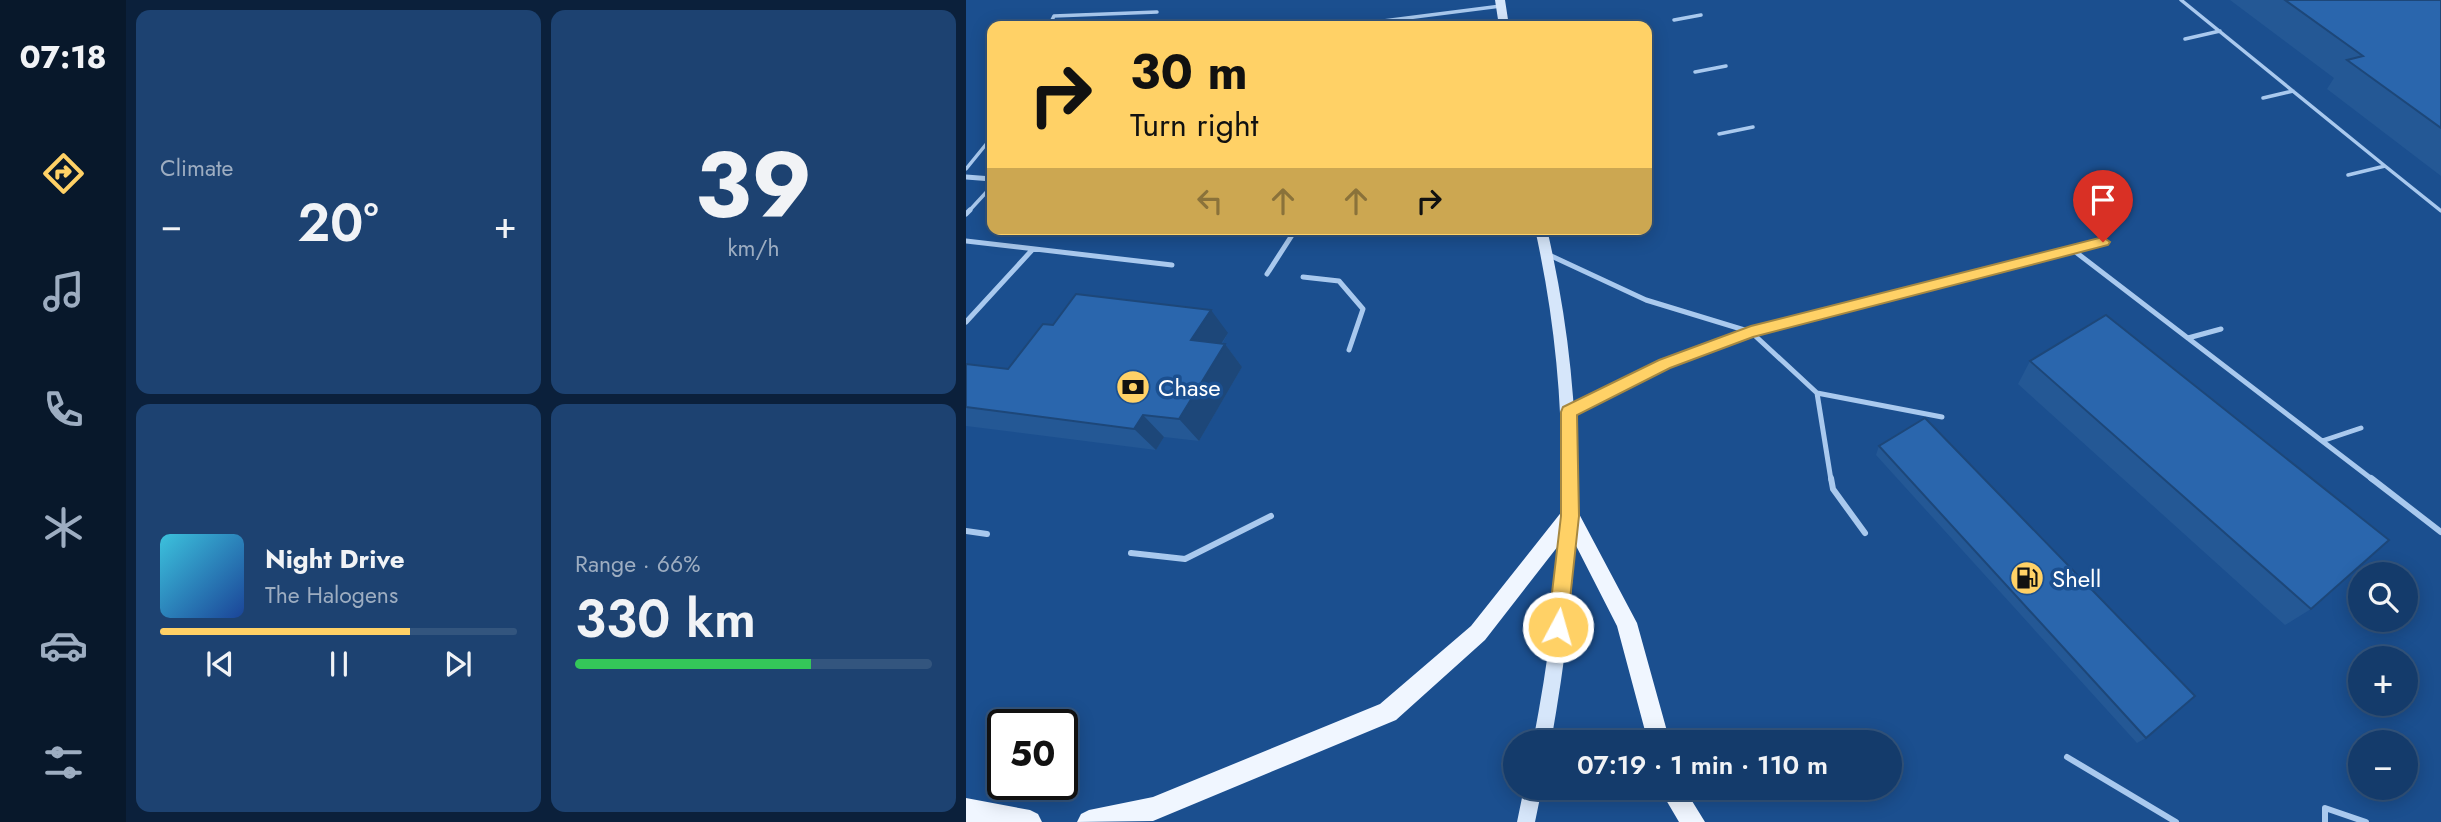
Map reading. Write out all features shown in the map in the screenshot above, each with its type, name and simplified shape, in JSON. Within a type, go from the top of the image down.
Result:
[{"type":"main road","points":[[1500,3],[1503,21]]},
{"type":"main road","points":[[1542,235],[1561,333],[1569,412],[1570,516],[1544,730]]},
{"type":"main road","points":[[1570,516],[1627,623],[1656,730]]},
{"type":"main road","points":[[1089,822],[1153,809],[1388,712],[1478,633],[1570,516]]},
{"type":"main road","points":[[1526,822],[1531,800]]},
{"type":"main road","points":[[1679,800],[1693,822]]},
{"type":"main road","points":[[966,810],[1030,822]]},
{"type":"street","points":[[966,177],[987,179]]},
{"type":"lane","points":[[2181,0],[2441,211]]},
{"type":"lane","points":[[1378,21],[1500,3]]},
{"type":"lane","points":[[1052,21],[1055,16],[1157,12]]},
{"type":"lane","points":[[1674,20],[1701,15]]},
{"type":"lane","points":[[2185,38],[2220,32]]},
{"type":"lane","points":[[1695,72],[1726,66]]},
{"type":"lane","points":[[2263,98],[2293,91]]},
{"type":"lane","points":[[1719,134],[1753,127]]},
{"type":"lane","points":[[966,169],[987,143]]},
{"type":"lane","points":[[2348,175],[2385,166]]},
{"type":"lane","points":[[966,214],[987,191]]},
{"type":"lane","points":[[1267,274],[1292,235]]},
{"type":"lane","points":[[966,241],[1172,265]]},
{"type":"lane","points":[[1569,412],[1665,364],[1751,332],[2103,242]]},
{"type":"lane","points":[[966,322],[1033,249]]},
{"type":"lane","points":[[2073,250],[2441,532]]},
{"type":"lane","points":[[1547,254],[1654,303],[1751,332],[1817,393],[1942,417]]},
{"type":"lane","points":[[1303,277],[1339,281],[1363,309],[1349,350]]},
{"type":"lane","points":[[2188,338],[2221,329]]},
{"type":"lane","points":[[1817,393],[1833,489],[1865,533]]},
{"type":"lane","points":[[2322,441],[2361,428]]},
{"type":"lane","points":[[1131,553],[1185,559],[1271,516]]},
{"type":"lane","points":[[966,531],[987,534]]},
{"type":"lane","points":[[2067,757],[2176,822]]},
{"type":"lane","points":[[2325,822],[2325,808],[2367,822]]},
{"type":"building","points":[[2285,0],[2441,0],[2441,128],[2347,60],[2363,56]]},
{"type":"building","name":"Chase","points":[[1076,294],[1211,310],[1191,340],[1225,344],[1179,419],[1143,415],[1134,429],[966,407],[966,364],[1008,369],[1043,324],[1053,325]]},
{"type":"building","points":[[2106,315],[2389,540],[2364,562],[2348,562],[2348,576],[2311,609],[2030,361]]},
{"type":"building","name":"Shell","points":[[1925,418],[2195,696],[2146,738],[1879,446]]},
{"type":"place","name":"Chase","points":[[1133,387]]},
{"type":"place","name":"Shell","points":[[2027,578]]},
{"type":"route","points":[[1558,627],[1570,516],[1569,412],[1665,364],[1751,332],[2103,242]]}]
